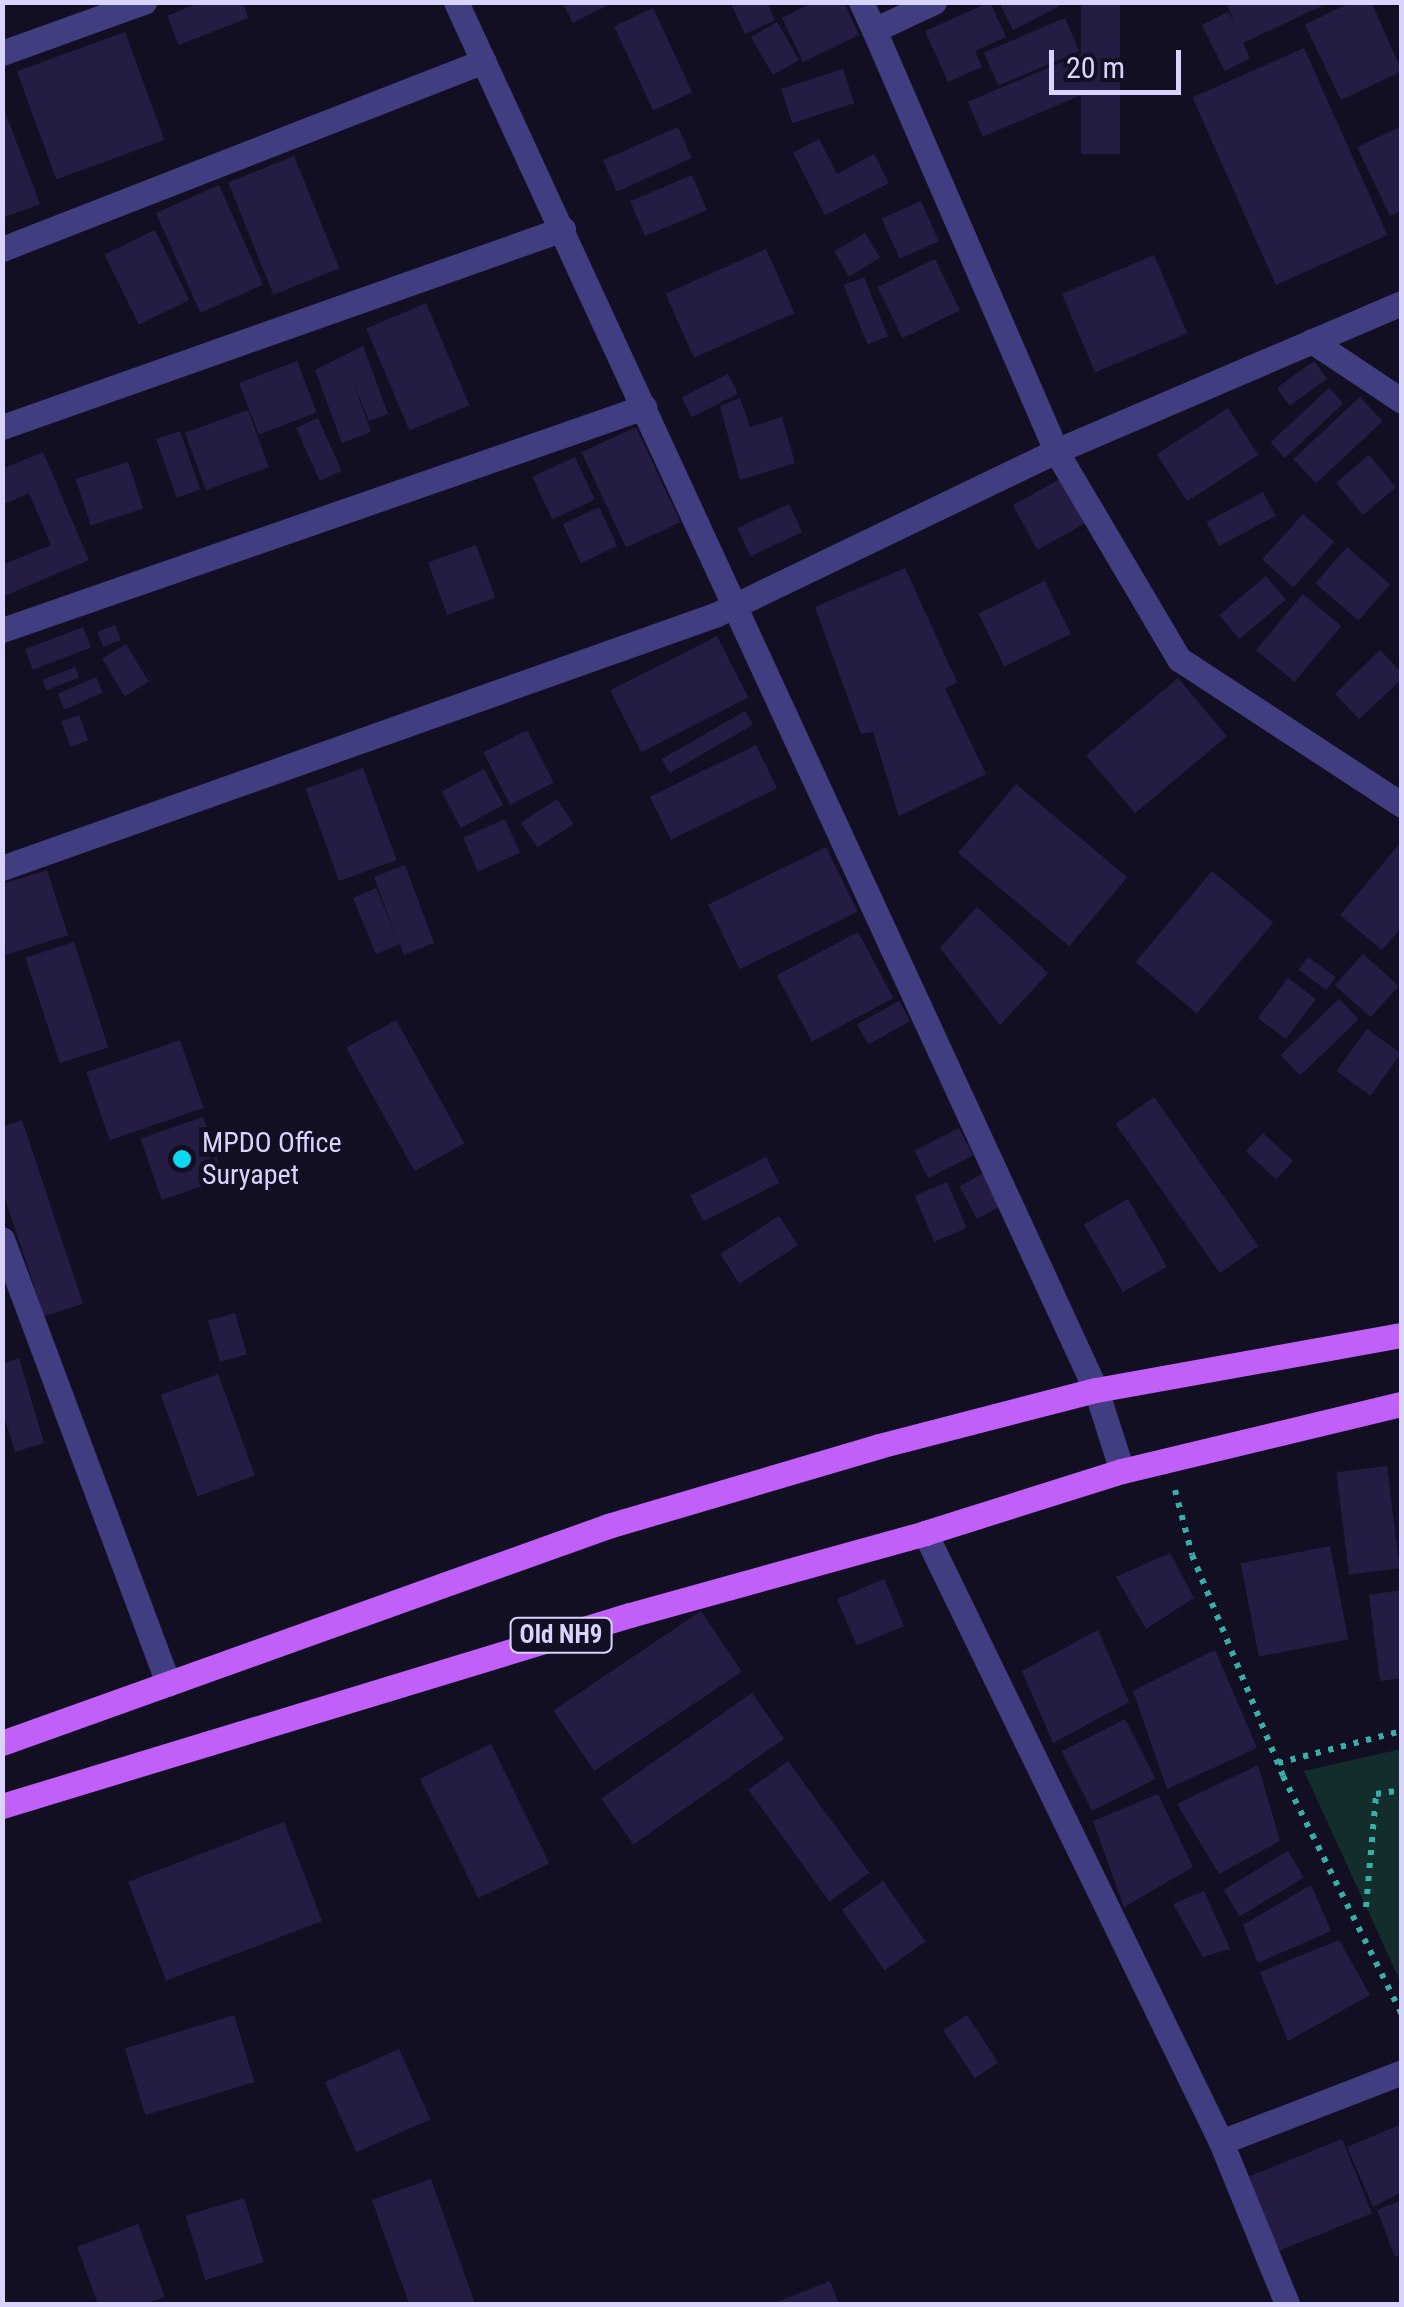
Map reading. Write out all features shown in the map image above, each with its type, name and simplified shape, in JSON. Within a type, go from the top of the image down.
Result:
[{"type":"main road","points":[[2,1743],[608,1526],[880,1446],[1096,1390],[1402,1335]]},
{"type":"main road","name":"Old NH9","points":[[2,1806],[630,1614],[924,1534],[1122,1471],[1402,1404]]},
{"type":"street","points":[[2,53],[144,2]]},
{"type":"street","points":[[456,2],[1096,1390],[1122,1471]]},
{"type":"street","points":[[861,2],[1056,452],[1178,659],[1402,804]]},
{"type":"street","points":[[874,30],[934,2]]},
{"type":"street","points":[[2,250],[484,61]]},
{"type":"street","points":[[2,427],[563,229]]},
{"type":"street","points":[[2,868],[733,606],[1056,452],[1402,303]]},
{"type":"street","points":[[1312,342],[1402,401]]},
{"type":"street","points":[[2,630],[644,407]]},
{"type":"street","points":[[2,1239],[168,1684]]},
{"type":"street","points":[[924,1534],[1222,2142],[1287,2304]]},
{"type":"street","points":[[1222,2142],[1402,2072]]},
{"type":"path","points":[[1168,1461],[1192,1554],[1278,1764],[1402,2016]]},
{"type":"path","points":[[1278,1764],[1402,1730]]},
{"type":"path","points":[[1366,1906],[1376,1794],[1402,1790]]},
{"type":"green space","points":[[1402,1749],[1401,1983],[1304,1771]]},
{"type":"building","points":[[201,2],[243,2],[248,18],[179,45],[167,16]]},
{"type":"building","points":[[562,2],[614,2],[573,23]]},
{"type":"building","points":[[730,2],[767,2],[775,20],[745,34]]},
{"type":"building","points":[[814,2],[844,2],[859,35],[803,62],[782,18]]},
{"type":"building","points":[[990,2],[1006,37],[975,51],[982,67],[948,82],[925,31]]},
{"type":"building","points":[[999,2],[1058,2],[1060,6],[1013,30]]},
{"type":"building","points":[[1081,2],[1120,2],[1120,154],[1081,154]]},
{"type":"building","points":[[1226,2],[1330,2],[1243,43],[1250,58],[1225,71],[1202,25],[1228,12],[1235,23]]},
{"type":"building","points":[[1351,2],[1371,2],[1402,71],[1341,100],[1305,25]]},
{"type":"building","points":[[653,8],[692,92],[653,110],[614,26]]},
{"type":"building","points":[[1065,18],[1079,51],[998,86],[984,52]]},
{"type":"building","points":[[777,22],[799,60],[773,75],[751,37]]},
{"type":"building","points":[[125,32],[164,140],[56,179],[17,71]]},
{"type":"building","points":[[1304,48],[1387,235],[1276,285],[1193,98]]},
{"type":"building","points":[[1083,53],[1098,88],[983,137],[968,102]]},
{"type":"building","points":[[843,69],[854,103],[792,123],[781,89]]},
{"type":"building","points":[[2,104],[40,204],[2,218]]},
{"type":"building","points":[[1402,126],[1402,211],[1390,216],[1357,147]]},
{"type":"building","points":[[678,127],[692,158],[617,191],[603,160]]},
{"type":"building","points":[[819,139],[837,174],[874,154],[889,183],[825,215],[793,153]]},
{"type":"building","points":[[294,156],[339,268],[273,295],[228,183]]},
{"type":"building","points":[[692,175],[707,210],[645,236],[630,201]]},
{"type":"building","points":[[219,185],[263,285],[200,313],[156,213]]},
{"type":"building","points":[[921,201],[939,241],[900,259],[882,218]]},
{"type":"building","points":[[155,230],[189,300],[139,325],[105,255]]},
{"type":"building","points":[[865,233],[880,258],[849,276],[834,252]]},
{"type":"building","points":[[766,249],[794,313],[694,358],[666,294]]},
{"type":"building","points":[[1154,255],[1187,333],[1095,372],[1062,294]]},
{"type":"building","points":[[935,259],[960,310],[902,338],[877,287]]},
{"type":"building","points":[[864,277],[888,336],[868,345],[844,285]]},
{"type":"building","points":[[426,303],[469,405],[410,431],[366,328]]},
{"type":"building","points":[[363,346],[388,414],[369,421],[351,377],[371,432],[342,443],[315,370]]},
{"type":"building","points":[[297,361],[317,412],[259,435],[239,383]]},
{"type":"building","points":[[1314,361],[1327,379],[1290,406],[1277,388]]},
{"type":"building","points":[[728,374],[738,394],[692,417],[682,398]]},
{"type":"building","points":[[1329,388],[1343,403],[1285,458],[1270,443]]},
{"type":"building","points":[[1360,397],[1383,421],[1316,483],[1293,459]]},
{"type":"building","points":[[740,398],[750,427],[782,417],[795,463],[740,480],[720,406]]},
{"type":"building","points":[[1228,408],[1258,455],[1187,501],[1157,454]]},
{"type":"building","points":[[248,410],[269,467],[206,490],[185,433]]},
{"type":"building","points":[[318,418],[342,471],[320,481],[296,428]]},
{"type":"building","points":[[636,427],[680,522],[626,548],[582,452]]},
{"type":"building","points":[[180,431],[200,490],[177,498],[156,439]]},
{"type":"building","points":[[43,452],[89,560],[2,597],[2,565],[51,545],[29,493],[2,505],[2,469]]},
{"type":"building","points":[[1369,455],[1396,487],[1363,515],[1336,483]]},
{"type":"building","points":[[575,457],[595,500],[552,519],[532,477]]},
{"type":"building","points":[[128,462],[143,509],[91,526],[76,479]]},
{"type":"building","points":[[1060,479],[1085,524],[1037,550],[1013,505]]},
{"type":"building","points":[[1263,492],[1276,516],[1219,546],[1206,522]]},
{"type":"building","points":[[789,504],[802,532],[750,556],[737,528]]},
{"type":"building","points":[[599,507],[617,546],[581,563],[563,524]]},
{"type":"building","points":[[1303,514],[1334,542],[1293,587],[1262,559]]},
{"type":"building","points":[[476,545],[495,598],[447,615],[428,562]]},
{"type":"building","points":[[1347,547],[1390,584],[1359,621],[1316,583]]},
{"type":"building","points":[[905,568],[957,682],[945,689],[986,774],[899,816],[873,732],[861,734],[815,607]]},
{"type":"building","points":[[1266,576],[1286,600],[1239,639],[1219,615]]},
{"type":"building","points":[[1045,581],[1071,634],[1004,666],[978,613]]},
{"type":"building","points":[[1303,594],[1341,626],[1294,682],[1256,650]]},
{"type":"building","points":[[115,625],[121,640],[103,647],[97,632]]},
{"type":"building","points":[[83,627],[91,648],[33,670],[25,649]]},
{"type":"building","points":[[717,636],[748,697],[641,752],[610,690]]},
{"type":"building","points":[[126,644],[149,682],[125,696],[102,658]]},
{"type":"building","points":[[1380,650],[1402,673],[1402,679],[1359,719],[1335,694]]},
{"type":"building","points":[[75,667],[79,677],[47,690],[43,680]]},
{"type":"building","points":[[96,677],[103,693],[65,710],[58,694]]},
{"type":"building","points":[[1178,678],[1227,736],[1135,813],[1086,755]]},
{"type":"building","points":[[745,711],[753,725],[670,773],[662,759]]},
{"type":"building","points":[[79,715],[88,740],[70,747],[61,721]]},
{"type":"building","points":[[527,730],[554,783],[510,805],[483,752]]},
{"type":"building","points":[[756,745],[777,788],[671,840],[650,797]]},
{"type":"building","points":[[363,768],[397,860],[339,881],[306,789]]},
{"type":"building","points":[[484,769],[503,805],[461,828],[442,792]]},
{"type":"building","points":[[1016,784],[1127,877],[1069,946],[958,853]]},
{"type":"building","points":[[557,799],[573,824],[537,848],[521,822]]},
{"type":"building","points":[[505,819],[520,853],[478,872],[463,838]]},
{"type":"building","points":[[1402,841],[1402,927],[1382,950],[1340,915]]},
{"type":"building","points":[[826,847],[858,912],[740,969],[708,904]]},
{"type":"building","points":[[405,865],[434,943],[404,955],[400,944],[376,954],[353,898],[376,888],[397,939],[374,877]]},
{"type":"building","points":[[47,870],[68,935],[6,955],[2,884]]},
{"type":"building","points":[[1212,871],[1273,922],[1197,1014],[1136,962]]},
{"type":"building","points":[[977,907],[1048,973],[1000,1025],[940,948]]},
{"type":"building","points":[[858,932],[893,998],[812,1041],[777,975]]},
{"type":"building","points":[[74,942],[108,1048],[60,1063],[25,958]]},
{"type":"building","points":[[1363,954],[1399,986],[1371,1017],[1335,985]]},
{"type":"building","points":[[1308,957],[1336,977],[1326,990],[1299,970]]},
{"type":"building","points":[[1288,978],[1316,999],[1286,1039],[1258,1018]]},
{"type":"building","points":[[1339,999],[1358,1019],[1300,1075],[1281,1055]]},
{"type":"building","points":[[899,1001],[910,1021],[868,1044],[857,1024]]},
{"type":"building","points":[[396,1020],[464,1143],[415,1171],[346,1048]]},
{"type":"building","points":[[1367,1029],[1401,1054],[1370,1096],[1336,1071]]},
{"type":"building","points":[[180,1040],[203,1108],[110,1140],[86,1072]]},
{"type":"building","points":[[1154,1097],[1258,1246],[1220,1273],[1115,1124]]},
{"type":"building","name":"MPDO Office Suryapet","points":[[203,1117],[224,1178],[162,1200],[141,1138]]},
{"type":"building","points":[[22,1120],[83,1304],[44,1316],[2,1190],[2,1127]]},
{"type":"building","points":[[959,1128],[973,1156],[929,1178],[914,1151]]},
{"type":"building","points":[[1263,1133],[1293,1161],[1276,1179],[1246,1151]]},
{"type":"building","points":[[766,1157],[779,1183],[703,1221],[690,1196]]},
{"type":"building","points":[[989,1170],[1007,1202],[977,1219],[959,1186]]},
{"type":"building","points":[[947,1182],[967,1228],[934,1242],[915,1196]]},
{"type":"building","points":[[1128,1199],[1167,1267],[1123,1292],[1084,1224]]},
{"type":"building","points":[[779,1216],[798,1245],[739,1283],[720,1254]]},
{"type":"building","points":[[235,1313],[247,1354],[220,1362],[208,1321]]},
{"type":"building","points":[[19,1358],[44,1443],[15,1452],[2,1409],[2,1364]]},
{"type":"building","points":[[218,1374],[255,1475],[198,1496],[161,1395]]},
{"type":"building","points":[[1387,1466],[1400,1568],[1349,1574],[1336,1472]]},
{"type":"building","points":[[1330,1546],[1348,1639],[1259,1657],[1241,1563]]},
{"type":"building","points":[[1170,1553],[1194,1598],[1146,1629],[1116,1577]]},
{"type":"building","points":[[884,1579],[904,1626],[857,1646],[837,1599]]},
{"type":"building","points":[[1402,1590],[1402,1678],[1380,1681],[1369,1595]]},
{"type":"building","points":[[701,1611],[742,1672],[594,1771],[553,1711]]},
{"type":"building","points":[[1098,1630],[1129,1702],[1053,1743],[1022,1671]]},
{"type":"building","points":[[1215,1650],[1257,1748],[1167,1789],[1133,1691]]},
{"type":"building","points":[[752,1693],[784,1739],[633,1844],[601,1799]]},
{"type":"building","points":[[1125,1719],[1155,1779],[1092,1811],[1062,1751]]},
{"type":"building","points":[[491,1744],[549,1864],[478,1898],[420,1779]]},
{"type":"building","points":[[788,1761],[869,1873],[829,1901],[748,1790]]},
{"type":"building","points":[[1258,1765],[1280,1841],[1219,1874],[1177,1804]]},
{"type":"building","points":[[1158,1794],[1193,1867],[1124,1907],[1093,1821]]},
{"type":"building","points":[[284,1822],[322,1921],[166,1981],[128,1882]]},
{"type":"building","points":[[1288,1851],[1304,1878],[1240,1916],[1224,1890]]},
{"type":"building","points":[[883,1881],[925,1942],[884,1970],[842,1910]]},
{"type":"building","points":[[1311,1885],[1331,1931],[1258,1963],[1243,1925]]},
{"type":"building","points":[[1204,1891],[1230,1949],[1203,1957],[1173,1904]]},
{"type":"building","points":[[1339,1940],[1370,1995],[1288,2041],[1260,1972]]},
{"type":"building","points":[[234,2015],[254,2082],[145,2115],[125,2048]]},
{"type":"building","points":[[967,2015],[998,2063],[975,2078],[944,2030]]},
{"type":"building","points":[[399,2049],[430,2119],[356,2152],[325,2082]]},
{"type":"building","points":[[1402,2124],[1402,2192],[1373,2207],[1347,2147]]},
{"type":"building","points":[[1342,2139],[1372,2213],[1276,2252],[1247,2178]]},
{"type":"building","points":[[431,2179],[475,2304],[409,2304],[372,2200]]},
{"type":"building","points":[[244,2198],[264,2262],[205,2280],[186,2216]]},
{"type":"building","points":[[1402,2200],[1402,2254],[1395,2257],[1377,2210]]},
{"type":"building","points":[[138,2224],[165,2297],[145,2304],[98,2304],[77,2247]]},
{"type":"building","points":[[830,2281],[839,2304],[772,2304]]},
{"type":"place","name":"MPDO Office Suryapet","points":[[182,1159]]}]
